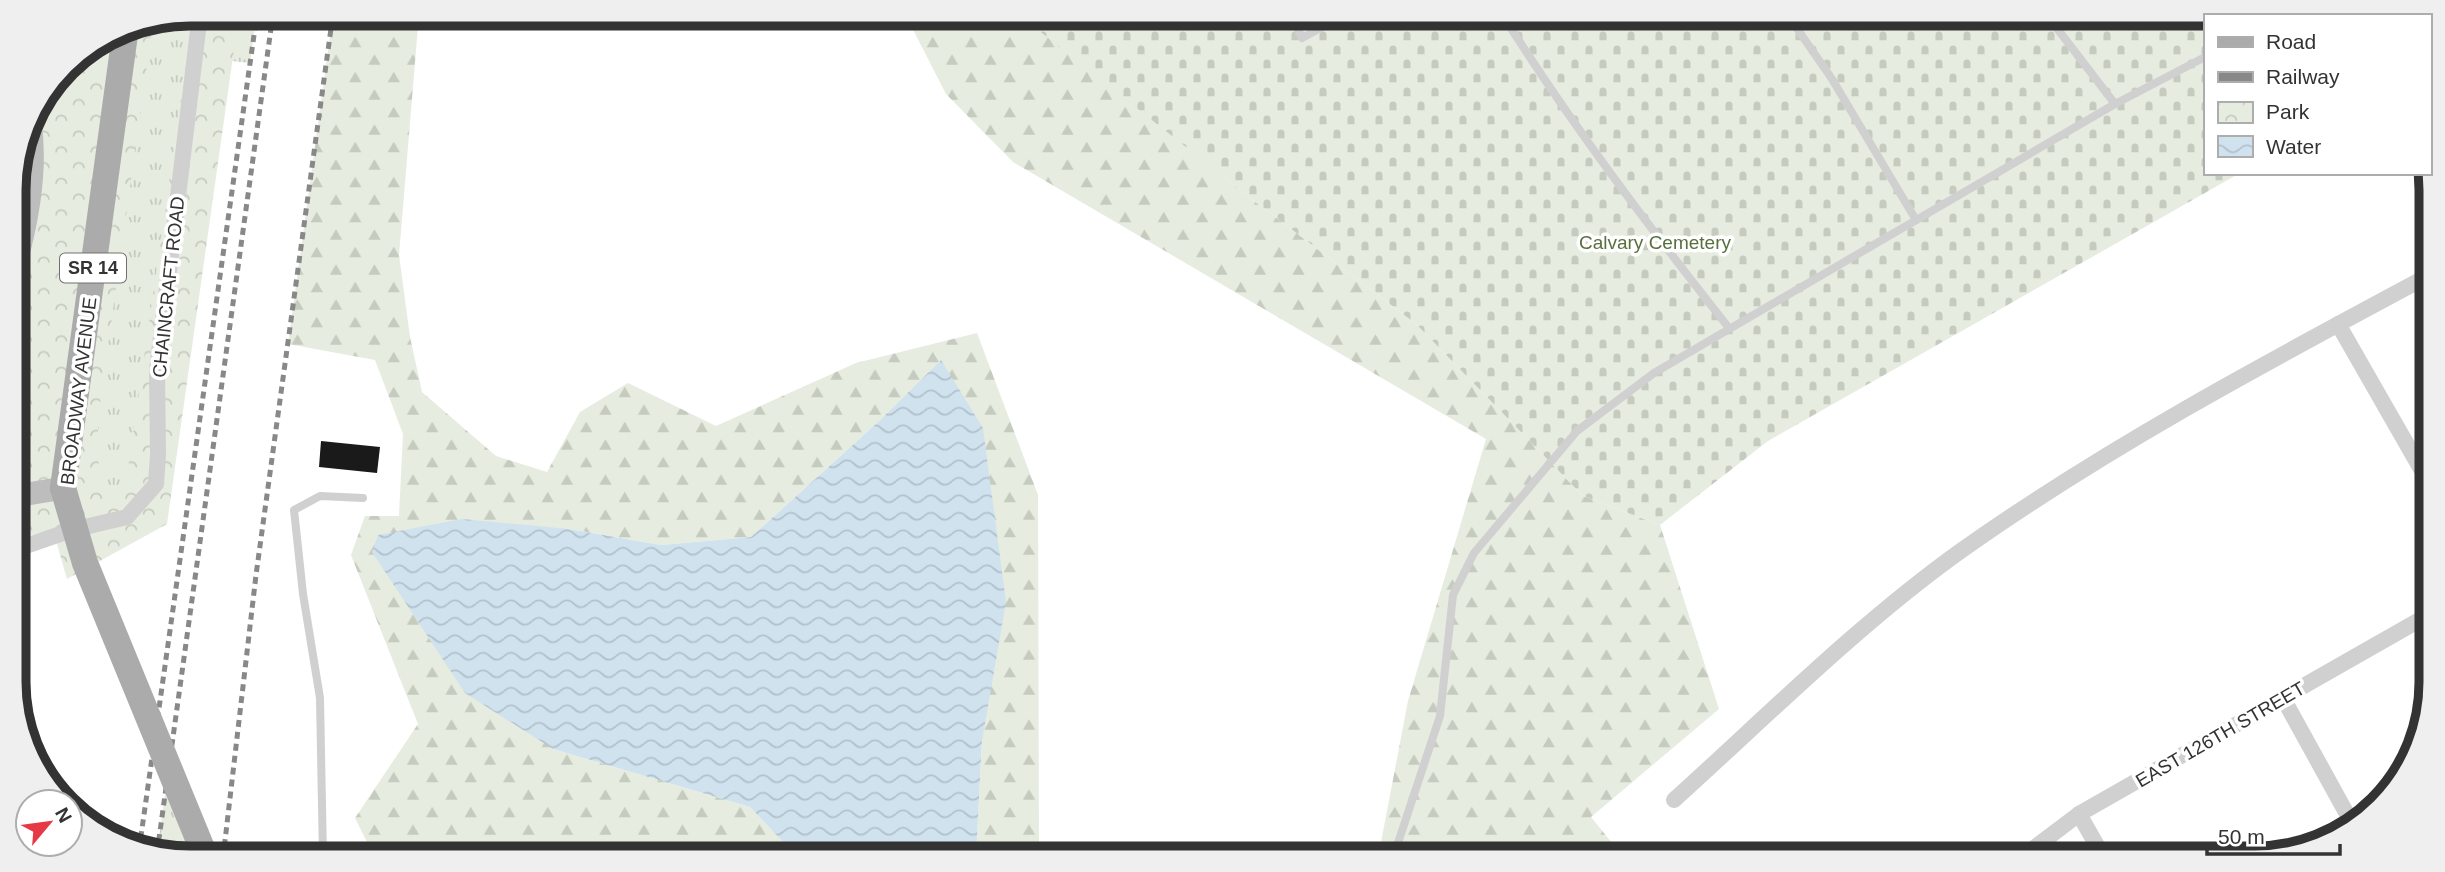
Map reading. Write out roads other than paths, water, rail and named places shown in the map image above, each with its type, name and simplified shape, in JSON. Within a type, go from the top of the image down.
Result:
[{"type":"main road","name":"BROADWAY AVENUE","points":[[124,41],[63,488],[85,563],[201,846]]},
{"type":"street","name":"CHAINCRAFT ROAD","points":[[26,546],[72,530],[127,517],[156,484],[157,370],[198,27]]},
{"type":"street","points":[[27,220],[33,146]]},
{"type":"street","points":[[1674,800],[1888,607],[1961,551],[2081,470],[2419,281]]},
{"type":"street","points":[[2338,324],[2419,465]]},
{"type":"street","points":[[26,494],[63,488]]},
{"type":"street","name":"EAST 126TH STREET","points":[[2038,845],[2079,814],[2419,620]]},
{"type":"street","points":[[2283,698],[2349,816]]},
{"type":"street","points":[[2079,814],[2097,845]]},
{"type":"lane","points":[[1297,26],[1302,38],[1323,26]]},
{"type":"lane","points":[[1510,26],[1539,73],[1654,234],[1729,328]]},
{"type":"lane","points":[[1795,26],[1832,79],[1916,220]]},
{"type":"lane","points":[[2055,26],[2115,104]]},
{"type":"lane","points":[[1397,845],[1440,716],[1453,595],[1474,554],[1577,430],[1654,373],[1729,328],[2115,104],[2204,58]]},
{"type":"lane","points":[[323,846],[320,698],[303,594],[294,510],[320,496],[363,498]]},
{"type":"water","points":[[941,360],[983,428],[1006,602],[982,741],[977,846],[786,846],[750,807],[553,749],[465,693],[372,552],[378,535],[462,519],[569,529],[661,545],[751,537],[877,423]]},
{"type":"railway","points":[[141,838],[255,27]]},
{"type":"railway","points":[[159,842],[271,27]]},
{"type":"railway","points":[[224,846],[256,575],[331,27]]},
{"type":"park label","name":"Calvary Cemetery","points":[[1655,242]]}]
